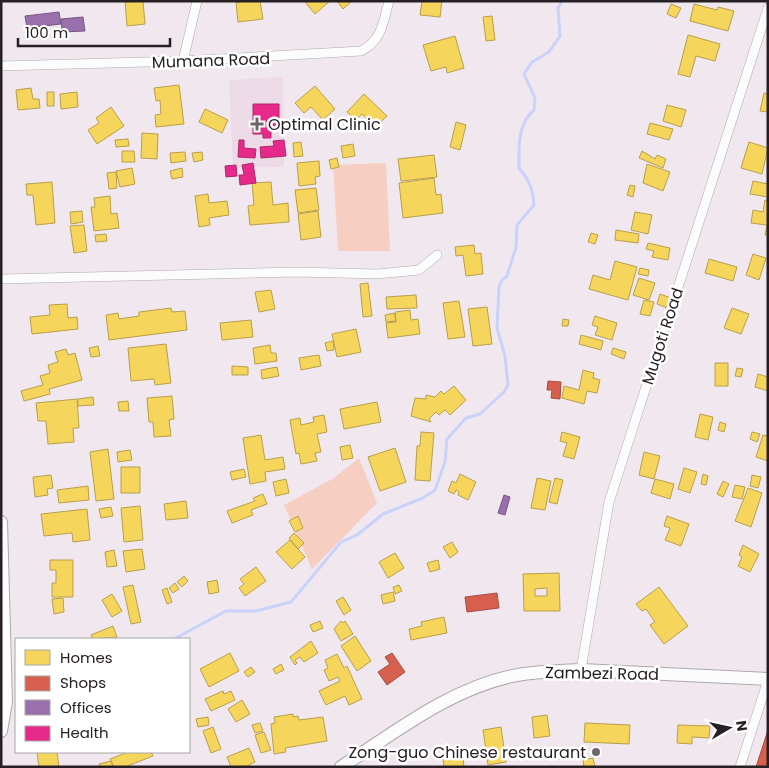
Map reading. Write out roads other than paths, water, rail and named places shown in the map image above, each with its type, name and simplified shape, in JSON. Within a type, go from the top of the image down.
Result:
[{"type":"main road","points":[[1,522],[6,702],[1,731]]},
{"type":"main road","name":"Zambezi Road","points":[[341,767],[422,714],[463,692],[512,676],[580,670],[768,679]]},
{"type":"street","points":[[183,61],[197,1]]},
{"type":"street","name":"Mumana Road","points":[[1,66],[183,61],[361,51],[374,44],[382,27],[389,1]]},
{"type":"street","name":"Mugoti Road","points":[[580,670],[609,502],[763,34],[768,8]]},
{"type":"street","points":[[1,280],[297,272],[377,274],[419,270],[437,255]]},
{"type":"street","points":[[740,767],[768,679]]},
{"type":"waterway","points":[[176,638],[226,611],[256,611],[291,602],[341,542],[357,535],[383,514],[423,498],[435,490],[445,462],[447,439],[466,418],[480,414],[504,392],[508,385],[505,356],[497,328],[499,287],[502,280],[507,276],[516,247],[517,225],[534,205],[530,185],[519,168],[520,137],[524,122],[534,110],[535,98],[524,74],[532,62],[549,52],[560,36],[558,8],[562,1]]},
{"type":"place","name":"Optimal Clinic","points":[[257,124]]},
{"type":"place","name":"Zong-guo Chinese restaurant","points":[[596,752]]}]
